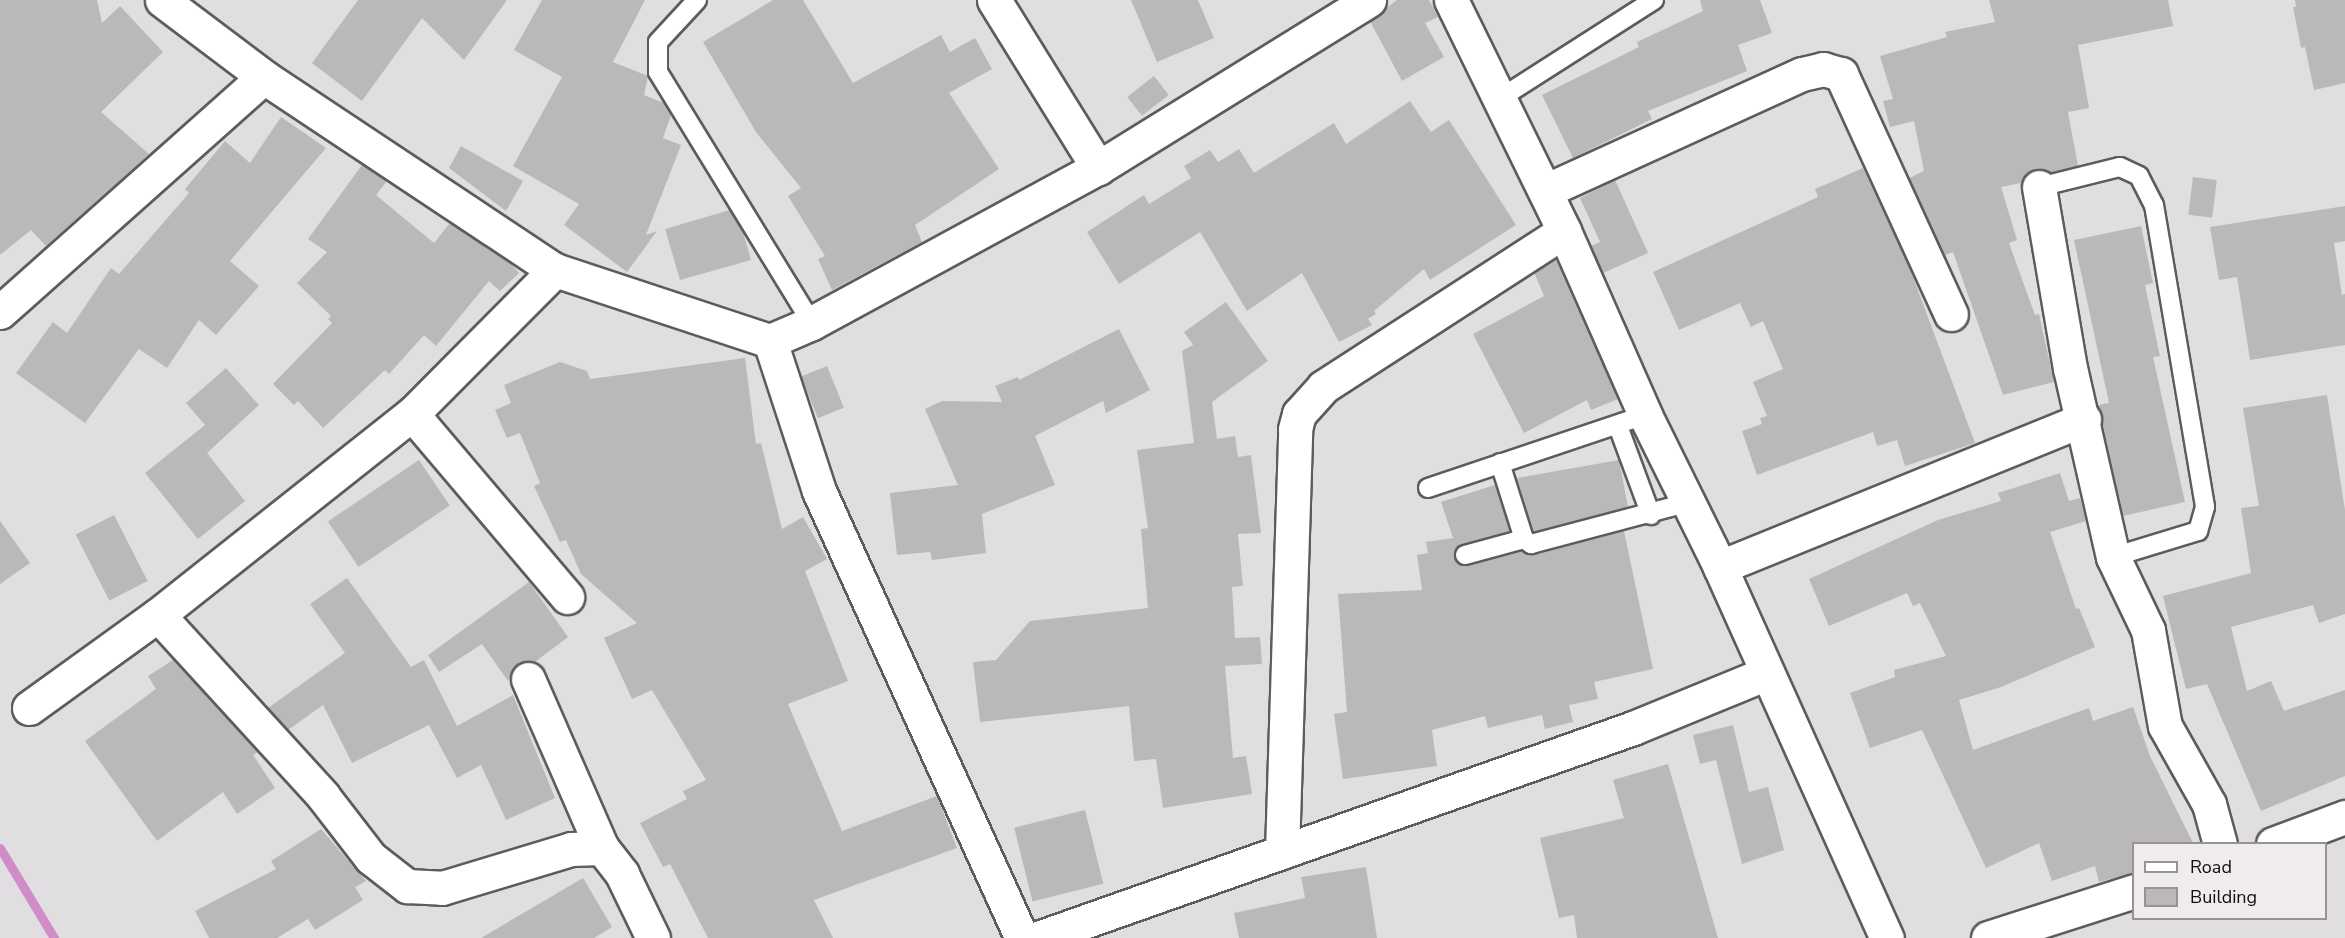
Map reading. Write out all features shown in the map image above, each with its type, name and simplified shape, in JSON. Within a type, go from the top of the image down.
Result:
[{"type":"street","points":[[162,0],[264,77],[555,270],[770,342],[812,323],[1098,168],[1369,0]]},
{"type":"street","points":[[994,0],[1098,168]]},
{"type":"street","points":[[1451,0],[1564,231],[1632,420],[1690,502],[1887,938]]},
{"type":"street","points":[[1545,191],[1802,74],[1823,69],[1841,74],[1951,314]]},
{"type":"street","points":[[0,312],[264,77]]},
{"type":"street","points":[[2039,187],[2070,368],[2084,418],[2113,557],[2148,630],[2165,726],[2209,804],[2220,842]]},
{"type":"street","points":[[1282,852],[1295,429],[1299,414],[1323,387],[1564,231]]},
{"type":"street","points":[[29,708],[158,615],[412,414],[555,270]]},
{"type":"street","points":[[770,342],[819,491],[1022,938]]},
{"type":"street","points":[[412,414],[567,597]]},
{"type":"street","points":[[1720,567],[2084,418]]},
{"type":"street","points":[[158,615],[323,796],[371,858],[407,886],[442,888],[571,849],[602,848]]},
{"type":"street","points":[[1038,938],[1633,728],[1767,672]]},
{"type":"street","points":[[528,679],[602,848],[622,874],[653,938]]},
{"type":"street","points":[[2276,842],[2345,817]]},
{"type":"street","points":[[1988,938],[2132,891]]},
{"type":"lane","points":[[697,0],[658,42],[658,72],[812,323]]},
{"type":"lane","points":[[1499,99],[1654,0]]},
{"type":"lane","points":[[2039,187],[2120,167],[2139,176],[2154,205],[2205,507],[2198,531],[2113,557]]},
{"type":"lane","points":[[1428,488],[1632,420],[1651,515]]},
{"type":"lane","points":[[1500,463],[1524,539],[1531,544],[1651,515],[1690,502]]},
{"type":"lane","points":[[1465,555],[1524,539]]},
{"type":"building","points":[[0,0],[97,0],[102,23],[120,6],[163,52],[101,112],[149,154],[46,246],[31,230],[0,255]]},
{"type":"building","points":[[358,0],[507,0],[464,60],[422,18],[362,101],[312,63]]},
{"type":"building","points":[[542,0],[645,0],[613,62],[648,76],[644,95],[664,103],[671,115],[663,138],[681,145],[646,235],[657,231],[627,272],[564,225],[579,204],[513,166],[562,77],[514,50]]},
{"type":"building","points":[[773,0],[803,0],[853,83],[941,35],[950,52],[975,38],[992,69],[949,93],[999,169],[915,225],[922,242],[832,290],[818,259],[825,256],[788,196],[801,188],[756,132],[703,42]]},
{"type":"building","points":[[1131,0],[1198,0],[1214,38],[1157,62]]},
{"type":"building","points":[[1397,0],[1429,0],[1438,17],[1425,23],[1444,57],[1402,81],[1370,21]]},
{"type":"building","points":[[1700,0],[1760,0],[1772,33],[1738,45],[1747,71],[1648,111],[1652,119],[1573,158],[1542,95],[1639,47],[1637,42],[1703,11]]},
{"type":"building","points":[[1989,0],[2168,0],[2173,26],[2078,45],[2089,108],[2068,112],[2078,166],[2050,173],[2035,169],[2027,173],[2021,183],[2001,187],[2017,240],[2009,243],[2035,315],[2039,314],[2054,382],[2003,395],[1953,252],[1945,255],[1909,178],[1924,171],[1914,121],[1890,127],[1883,101],[1893,99],[1880,56],[1947,37],[1945,32],[1995,22]]},
{"type":"building","points":[[2295,0],[2345,0],[2345,83],[2314,90],[2305,47],[2301,48],[2293,7],[2296,7]]},
{"type":"building","points":[[1154,76],[1169,95],[1142,116],[1127,97]]},
{"type":"building","points":[[1410,101],[1431,132],[1449,120],[1516,225],[1430,280],[1424,269],[1374,311],[1376,314],[1368,319],[1372,325],[1339,342],[1302,273],[1247,311],[1200,232],[1119,284],[1087,232],[1144,195],[1149,204],[1191,178],[1184,166],[1210,150],[1218,162],[1239,149],[1254,173],[1334,123],[1346,144]]},
{"type":"building","points":[[281,117],[326,148],[230,261],[259,286],[216,335],[199,320],[167,368],[139,349],[85,423],[16,373],[53,322],[67,333],[111,268],[119,274],[189,193],[185,189],[225,141],[250,163]]},
{"type":"building","points":[[461,146],[523,181],[506,211],[449,168]]},
{"type":"building","points":[[362,165],[387,181],[376,195],[434,243],[450,223],[510,263],[519,273],[500,291],[489,281],[436,346],[424,335],[389,374],[385,370],[323,428],[298,401],[294,405],[273,384],[332,323],[328,319],[331,316],[297,283],[327,252],[308,239]]},
{"type":"building","points":[[1863,168],[1910,269],[1975,443],[1905,466],[1897,440],[1877,446],[1873,432],[1757,475],[1742,431],[1762,424],[1760,418],[1767,416],[1753,382],[1783,369],[1763,321],[1751,327],[1740,303],[1679,330],[1653,272],[1818,197],[1815,189]]},
{"type":"building","points":[[2193,177],[2217,180],[2212,218],[2188,215]]},
{"type":"building","points":[[1615,180],[1648,253],[1603,273],[1591,246],[1600,242],[1580,198]]},
{"type":"building","points":[[2345,206],[2345,241],[2334,243],[2342,295],[2345,294],[2345,345],[2250,360],[2237,277],[2219,280],[2210,227]]},
{"type":"building","points":[[730,210],[743,232],[751,260],[680,280],[665,229]]},
{"type":"building","points":[[2141,226],[2153,283],[2145,285],[2160,356],[2153,357],[2185,502],[2123,516],[2098,405],[2109,403],[2074,240]]},
{"type":"building","points":[[1556,260],[1618,399],[1591,410],[1587,400],[1524,433],[1473,334],[1544,296],[1534,272]]},
{"type":"building","points":[[1226,302],[1268,361],[1212,402],[1217,439],[1235,436],[1238,457],[1251,455],[1261,533],[1238,534],[1243,586],[1232,587],[1235,638],[1260,637],[1262,664],[1225,666],[1233,758],[1246,756],[1252,794],[1163,808],[1156,759],[1134,761],[1129,706],[980,722],[973,662],[996,660],[1030,621],[1148,608],[1141,529],[1148,528],[1137,450],[1194,443],[1182,351],[1193,345],[1184,332]]},
{"type":"building","points":[[1119,329],[1150,390],[1106,413],[1103,401],[1035,436],[1055,485],[982,514],[986,553],[932,560],[930,552],[897,555],[890,493],[958,485],[925,409],[942,401],[1002,402],[995,386],[1018,377],[1019,380]]},
{"type":"building","points":[[745,358],[756,444],[761,443],[782,529],[803,517],[827,559],[805,571],[848,681],[788,704],[842,831],[937,796],[957,848],[814,900],[833,938],[708,938],[670,864],[663,867],[640,823],[687,799],[683,791],[706,780],[652,690],[632,699],[604,638],[637,623],[581,574],[566,540],[560,542],[534,486],[540,483],[520,433],[507,438],[495,410],[511,403],[504,385],[560,362],[587,371],[590,379]]},
{"type":"building","points":[[827,366],[844,408],[818,418],[801,376]]},
{"type":"building","points":[[226,368],[259,405],[207,453],[245,501],[198,539],[145,473],[205,425],[186,403]]},
{"type":"building","points":[[2327,395],[2345,510],[2345,614],[2319,623],[2313,605],[2231,627],[2247,691],[2271,681],[2284,711],[2345,690],[2345,776],[2261,811],[2207,684],[2186,689],[2163,596],[2251,573],[2241,508],[2259,506],[2243,408]]},
{"type":"building","points":[[419,460],[450,506],[359,567],[328,522]]},
{"type":"building","points":[[1619,460],[1628,507],[1533,532],[1517,478]]},
{"type":"building","points":[[2060,473],[2069,501],[2080,498],[2086,521],[2050,532],[2076,609],[2079,608],[2095,647],[2001,687],[1959,700],[1973,750],[2089,708],[2093,721],[2133,707],[2150,756],[2193,842],[2132,842],[2132,873],[2099,882],[2095,866],[2052,881],[2039,843],[1986,868],[1922,730],[1870,748],[1850,693],[1895,677],[1894,670],[1946,656],[1920,603],[1913,606],[1907,593],[1829,626],[1809,579],[1938,520],[2001,501],[1998,493]]},
{"type":"building","points":[[1495,485],[1510,531],[1457,547],[1454,553],[1457,563],[1468,566],[1522,551],[1534,555],[1624,531],[1653,669],[1594,682],[1598,699],[1569,705],[1573,722],[1545,729],[1542,715],[1488,728],[1485,716],[1432,730],[1437,766],[1343,779],[1334,714],[1347,712],[1338,594],[1422,590],[1417,555],[1428,553],[1426,542],[1453,538],[1441,502]]},
{"type":"building","points":[[114,515],[148,581],[109,600],[76,535]]},
{"type":"building","points":[[0,521],[30,563],[0,584]]},
{"type":"building","points":[[347,578],[411,667],[424,660],[457,726],[513,695],[555,798],[506,820],[481,765],[457,778],[429,725],[352,763],[323,705],[288,730],[268,708],[345,653],[310,604]]},
{"type":"building","points":[[529,582],[568,637],[535,662],[520,662],[508,681],[482,644],[439,672],[428,655]]},
{"type":"building","points":[[173,660],[258,752],[253,755],[275,788],[237,814],[223,792],[157,841],[85,741],[156,689],[148,676]]},
{"type":"building","points":[[1733,725],[1749,792],[1768,787],[1784,850],[1742,864],[1716,760],[1700,764],[1693,735]]},
{"type":"building","points":[[1668,764],[1718,938],[1577,938],[1574,915],[1559,918],[1540,838],[1624,818],[1613,780]]},
{"type":"building","points":[[1085,810],[1103,884],[1033,901],[1014,828]]},
{"type":"building","points":[[321,829],[366,881],[355,887],[363,900],[315,930],[308,919],[277,938],[209,938],[195,911],[276,869],[271,861]]},
{"type":"building","points":[[1366,867],[1377,938],[1239,938],[1234,913],[1305,898],[1301,877]]},
{"type":"building","points":[[583,878],[612,927],[594,938],[481,938]]},
{"type":"waterway","points":[[0,848],[54,938]]}]
